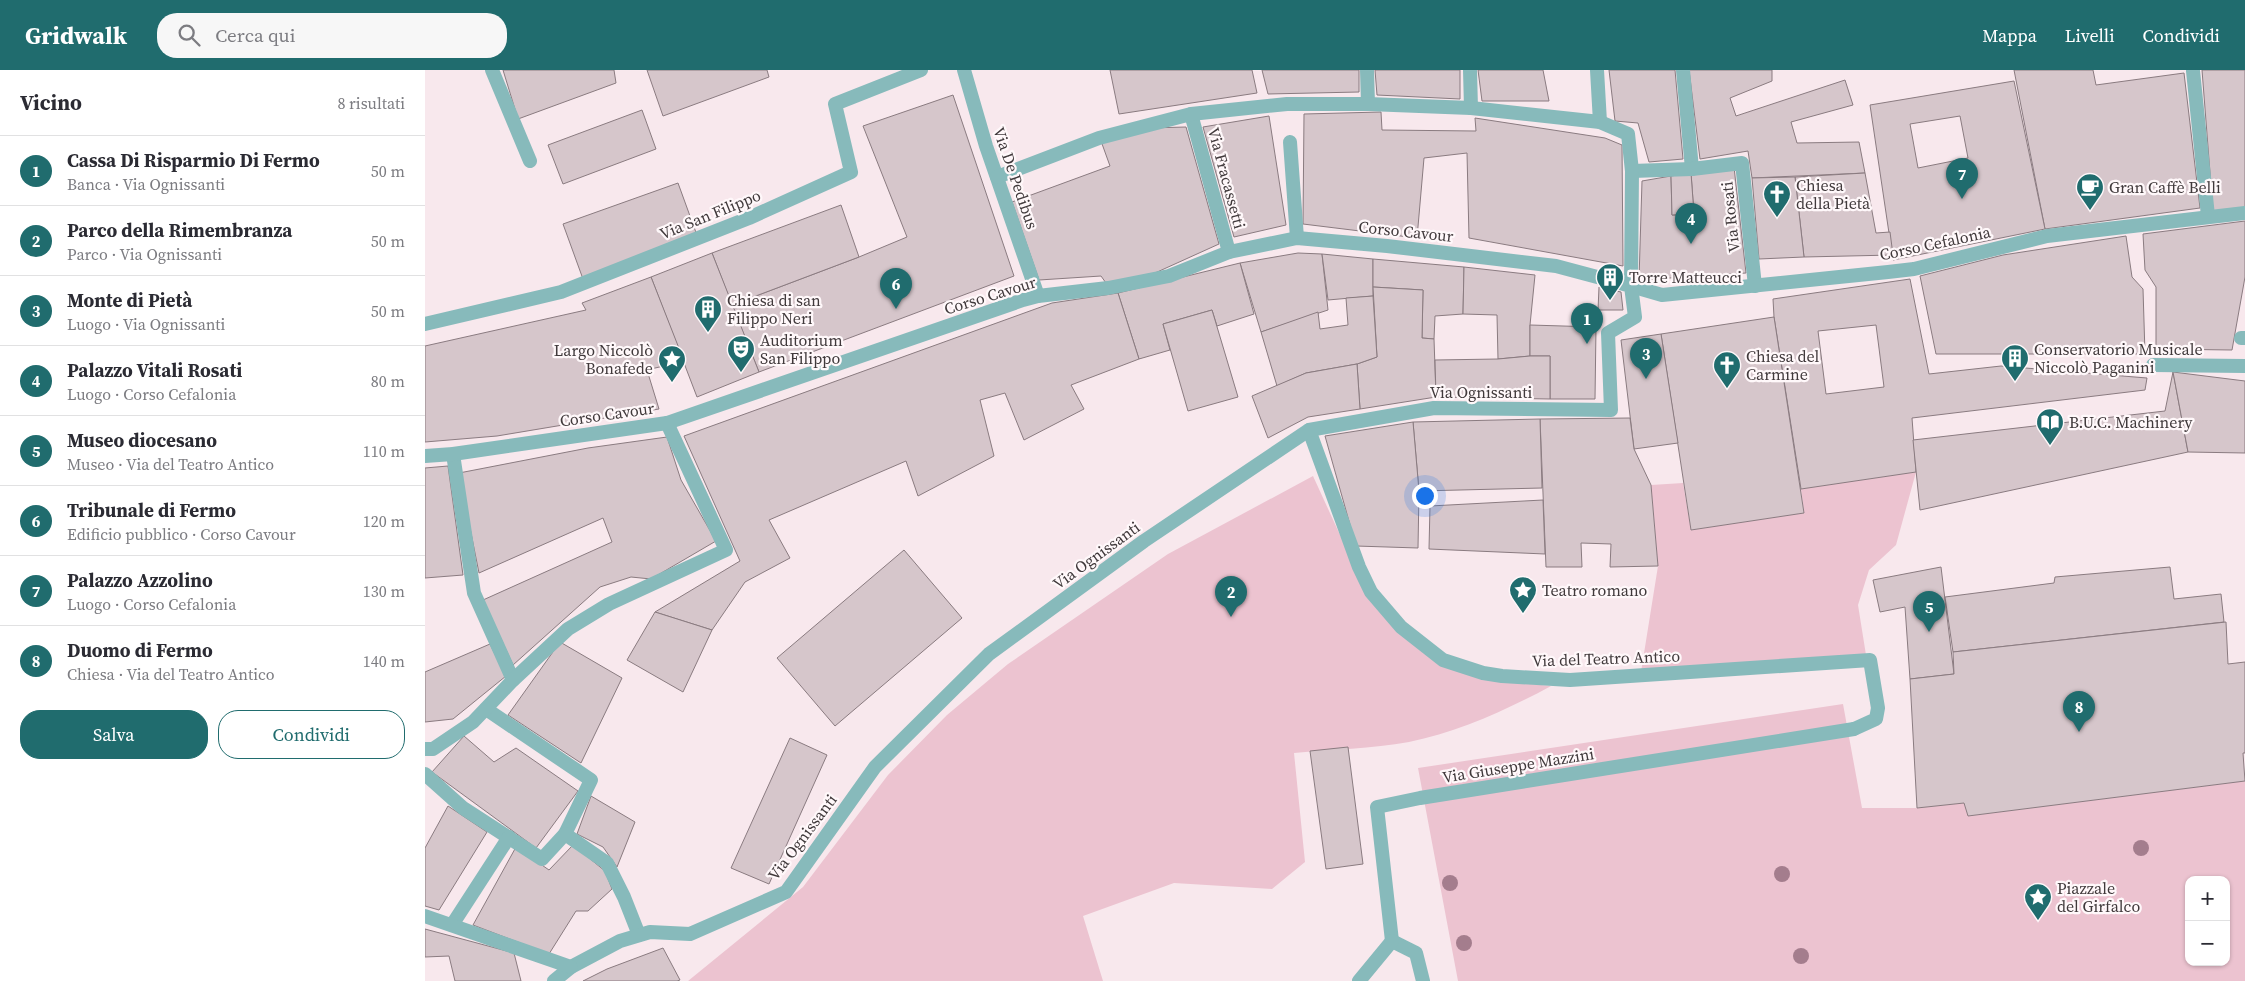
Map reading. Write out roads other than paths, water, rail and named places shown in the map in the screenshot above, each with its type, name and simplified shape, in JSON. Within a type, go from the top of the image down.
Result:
[{"type":"street","points":[[492,70],[530,160]]},
{"type":"street","name":"Via San Filippo","points":[[425,324],[561,292],[749,218],[851,172],[835,104],[921,70]]},
{"type":"street","name":"Via De Pedibus","points":[[964,70],[986,146],[1038,296]]},
{"type":"street","points":[[1367,70],[1368,104]]},
{"type":"street","points":[[1470,70],[1471,108]]},
{"type":"street","points":[[1597,70],[1600,122]]},
{"type":"street","points":[[1683,70],[1692,169]]},
{"type":"street","points":[[2193,71],[2208,216]]},
{"type":"street","points":[[997,177],[1099,138],[1191,114],[1287,104],[1368,104],[1471,108],[1600,122],[1628,134],[1632,171],[1631,286]]},
{"type":"street","name":"Via Fracassetti","points":[[1191,114],[1229,252]]},
{"type":"street","points":[[1290,142],[1297,238]]},
{"type":"street","name":"Via Rosati","points":[[1632,171],[1692,169],[1742,163],[1755,286]]},
{"type":"street","name":"Corso Cefalonia","points":[[1631,286],[1662,294],[1914,269],[2047,236],[2208,216],[2245,214]]},
{"type":"street","name":"Corso Cavour","points":[[425,456],[453,454],[667,423],[1038,296],[1108,288],[1169,276],[1229,252],[1297,238],[1387,246],[1557,266],[1631,286]]},
{"type":"street","name":"Via Ognissanti","points":[[554,981],[571,967],[619,941],[650,932],[690,934],[786,892],[875,767],[989,654],[1144,541],[1309,430],[1434,408],[1611,410],[1608,333],[1635,317],[1631,286]]},
{"type":"street","points":[[2153,365],[2245,366]]},
{"type":"street","points":[[425,770],[429,749],[473,722],[513,680],[568,630],[609,604],[726,550],[667,423]]},
{"type":"street","name":"Via del Teatro Antico","points":[[1309,430],[1353,552],[1371,592],[1401,627],[1443,660],[1483,673],[1502,676],[1570,680],[1870,660],[1878,708],[1876,719],[1853,729]]},
{"type":"street","points":[[453,454],[474,593],[513,680]]},
{"type":"street","points":[[425,774],[463,808],[542,859],[565,834],[591,780],[486,709]]},
{"type":"street","name":"Via Giuseppe Mazzini","points":[[1392,941],[1377,807],[1420,798],[1853,729]]},
{"type":"street","points":[[565,834],[607,863],[624,897],[639,935]]},
{"type":"street","points":[[452,925],[509,837]]},
{"type":"street","points":[[425,916],[571,967]]},
{"type":"street","points":[[1359,981],[1392,941],[1416,952],[1423,981]]},
{"type":"place","name":"Palazzo Azzolino","points":[[1962,199]]},
{"type":"place","name":"Gran Caffè Belli","points":[[2090,211]]},
{"type":"place","name":"Chiesa della Pietà","points":[[1777,218]]},
{"type":"place","name":"Palazzo Vitali Rosati","points":[[1691,244]]},
{"type":"place","name":"Torre Matteucci","points":[[1610,301]]},
{"type":"place","name":"Tribunale di Fermo","points":[[896,309]]},
{"type":"place","name":"Chiesa di san Filippo Neri","points":[[708,333]]},
{"type":"place","name":"Cassa Di Risparmio Di Fermo","points":[[1587,344]]},
{"type":"place","name":"Auditorium San Filippo","points":[[741,373]]},
{"type":"place","name":"Monte di Pietà","points":[[1646,379]]},
{"type":"place","name":"Conservatorio Musicale Niccolò Paganini","points":[[2015,382]]},
{"type":"place","name":"Largo Niccolò Bonafede","points":[[672,383]]},
{"type":"place","name":"Chiesa del Carmine","points":[[1727,389]]},
{"type":"place","name":"B.U.C. Machinery","points":[[2050,446]]},
{"type":"place","name":"Teatro romano","points":[[1523,614]]},
{"type":"place","name":"Parco della Rimembranza","points":[[1231,617]]},
{"type":"place","name":"Museo diocesano","points":[[1929,632]]},
{"type":"place","name":"Duomo di Fermo","points":[[2079,732]]},
{"type":"place","name":"Piazzale del Girfalco","points":[[2038,921]]}]
